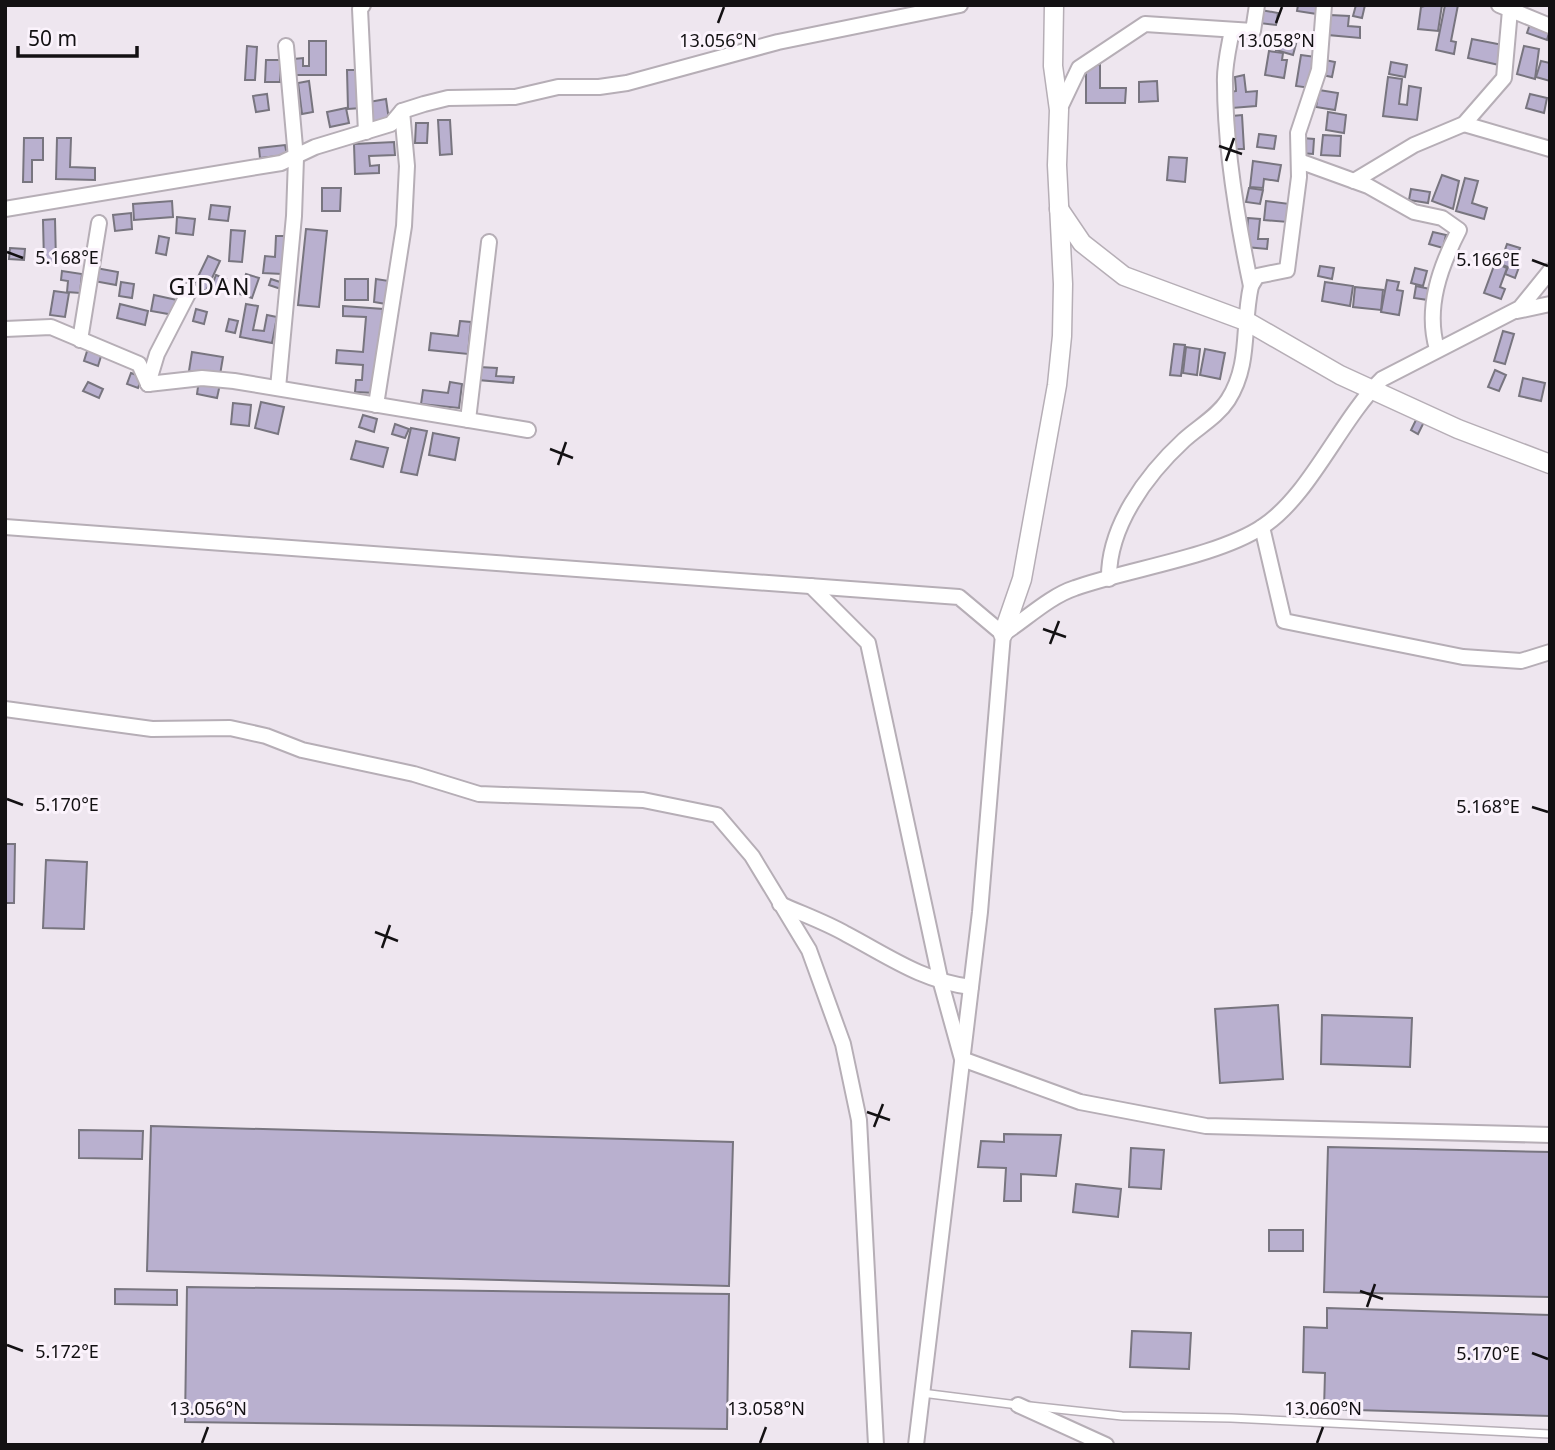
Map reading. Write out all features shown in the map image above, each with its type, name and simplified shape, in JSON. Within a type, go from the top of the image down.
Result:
[{"type":"street","points":[[363,5],[360,9],[366,132]]},
{"type":"street","points":[[5,209],[264,167],[391,124],[402,111],[448,98],[514,97],[558,87],[599,87],[627,83],[778,42],[960,5]]},
{"type":"street","points":[[916,1445],[971,987],[1003,634],[1022,579],[1057,385],[1063,284],[1059,209],[1059,110],[1053,66],[1054,5]]},
{"type":"street","points":[[1059,110],[1079,68],[1144,24],[1253,32],[1257,5]]},
{"type":"street","points":[[1251,286],[1257,276],[1287,270],[1299,161],[1298,133],[1319,69],[1324,5]]},
{"type":"street","points":[[1354,181],[1414,145],[1464,124],[1504,78],[1505,8],[1550,26]]},
{"type":"street","points":[[1109,579],[1108,554],[1126,511],[1183,441],[1226,402],[1238,381],[1245,358],[1251,286],[1240,233],[1224,81],[1232,30]]},
{"type":"street","points":[[278,388],[294,216],[296,158],[286,46]]},
{"type":"street","points":[[376,405],[404,226],[407,166],[402,111]]},
{"type":"street","points":[[1464,124],[1550,149]]},
{"type":"street","points":[[1299,161],[1354,181],[1413,212],[1442,218],[1459,230],[1444,260],[1434,300],[1431,329],[1437,349]]},
{"type":"street","points":[[1059,209],[1082,243],[1124,276],[1248,322],[1371,389],[1458,429],[1550,464]]},
{"type":"street","points":[[80,340],[99,223]]},
{"type":"street","points":[[468,420],[489,242]]},
{"type":"street","points":[[1513,313],[1529,299],[1550,271]]},
{"type":"street","points":[[148,383],[157,354],[190,290]]},
{"type":"street","points":[[1003,634],[1072,588],[1237,539],[1262,527],[1303,483],[1371,389],[1382,379],[1513,313],[1550,304]]},
{"type":"street","points":[[5,329],[51,327],[139,364],[148,383]]},
{"type":"street","points":[[148,383],[202,378],[528,430]]},
{"type":"street","points":[[5,527],[959,597],[1003,634]]},
{"type":"street","points":[[1262,527],[1284,621],[1463,657],[1521,661],[1550,653]]},
{"type":"street","points":[[811,586],[868,643],[941,983],[962,1059]]},
{"type":"street","points":[[5,709],[152,729],[230,727],[267,736],[302,750],[414,774],[478,794],[643,800],[717,815],[752,856],[809,950],[843,1044],[859,1120],[876,1445]]},
{"type":"street","points":[[780,904],[844,933],[907,969],[941,983],[971,987]]},
{"type":"street","points":[[962,1059],[1080,1102],[1206,1126],[1550,1135]]},
{"type":"street","points":[[1018,1405],[1106,1445]]},
{"type":"lane","points":[[922,1393],[1122,1416],[1231,1418],[1550,1434]]},
{"type":"building","points":[[1298,5],[1318,5],[1317,14],[1297,11]]},
{"type":"building","points":[[1356,5],[1365,5],[1362,18],[1353,16]]},
{"type":"building","points":[[1442,5],[1438,31],[1418,29],[1421,7]]},
{"type":"building","points":[[1445,5],[1458,5],[1451,41],[1456,42],[1454,54],[1436,50]]},
{"type":"building","points":[[1261,10],[1278,13],[1276,25],[1259,23]]},
{"type":"building","points":[[1330,15],[1349,16],[1348,26],[1360,27],[1360,38],[1328,35]]},
{"type":"building","points":[[1531,21],[1550,29],[1547,40],[1527,33]]},
{"type":"building","points":[[1472,39],[1503,45],[1499,65],[1468,58]]},
{"type":"building","points":[[1279,40],[1296,44],[1293,55],[1276,50]]},
{"type":"building","points":[[309,41],[326,41],[326,75],[294,75],[294,59],[303,58],[303,66],[309,66]]},
{"type":"building","points":[[247,46],[257,47],[255,80],[245,80]]},
{"type":"building","points":[[1524,46],[1539,49],[1535,79],[1517,74]]},
{"type":"building","points":[[1269,51],[1283,53],[1282,60],[1287,60],[1284,78],[1265,75]]},
{"type":"building","points":[[1301,55],[1316,57],[1310,88],[1296,86]]},
{"type":"building","points":[[266,60],[281,60],[280,82],[265,82]]},
{"type":"building","points":[[1325,60],[1335,62],[1332,77],[1322,75]]},
{"type":"building","points":[[1541,61],[1550,63],[1550,81],[1536,77]]},
{"type":"building","points":[[1391,62],[1407,65],[1405,77],[1389,74]]},
{"type":"building","points":[[1086,65],[1100,65],[1100,88],[1126,88],[1125,103],[1086,103]]},
{"type":"building","points":[[347,70],[360,70],[361,108],[348,109]]},
{"type":"building","points":[[1244,75],[1246,92],[1257,91],[1256,106],[1232,108],[1231,92],[1236,91],[1235,77]]},
{"type":"building","points":[[1388,77],[1402,79],[1399,104],[1407,105],[1409,86],[1421,88],[1417,120],[1383,116]]},
{"type":"building","points":[[309,81],[313,112],[302,114],[298,83]]},
{"type":"building","points":[[1157,81],[1158,101],[1139,102],[1139,82]]},
{"type":"building","points":[[1319,90],[1338,93],[1335,110],[1316,107]]},
{"type":"building","points":[[267,94],[269,110],[256,112],[253,96]]},
{"type":"building","points":[[1530,94],[1547,98],[1544,113],[1526,108]]},
{"type":"building","points":[[386,99],[389,120],[371,122],[369,102]]},
{"type":"building","points":[[346,108],[349,123],[330,127],[327,112]]},
{"type":"building","points":[[1328,112],[1346,115],[1344,133],[1326,130]]},
{"type":"building","points":[[1242,115],[1244,149],[1234,149],[1232,116]]},
{"type":"building","points":[[438,120],[450,120],[452,154],[440,155]]},
{"type":"building","points":[[416,123],[428,123],[427,143],[415,143]]},
{"type":"building","points":[[1259,134],[1276,136],[1274,149],[1257,147]]},
{"type":"building","points":[[1323,135],[1341,136],[1340,156],[1321,155]]},
{"type":"building","points":[[24,138],[43,138],[43,160],[32,160],[32,182],[23,182]]},
{"type":"building","points":[[57,138],[71,138],[70,167],[95,168],[95,180],[56,179]]},
{"type":"building","points":[[1302,138],[1314,139],[1313,154],[1301,153]]},
{"type":"building","points":[[394,142],[395,155],[369,156],[370,166],[379,165],[379,173],[355,174],[354,144]]},
{"type":"building","points":[[285,145],[287,155],[260,158],[259,148]]},
{"type":"building","points":[[1169,157],[1187,158],[1185,182],[1167,180]]},
{"type":"building","points":[[1253,161],[1281,165],[1278,181],[1264,179],[1263,188],[1250,187]]},
{"type":"building","points":[[1442,175],[1459,181],[1453,209],[1432,201]]},
{"type":"building","points":[[1465,178],[1478,181],[1472,203],[1487,208],[1484,219],[1456,211]]},
{"type":"building","points":[[322,188],[341,188],[340,211],[322,211]]},
{"type":"building","points":[[1249,188],[1263,190],[1260,204],[1246,202]]},
{"type":"building","points":[[1411,189],[1430,192],[1428,203],[1409,200]]},
{"type":"building","points":[[172,201],[173,217],[134,220],[133,204]]},
{"type":"building","points":[[1266,201],[1290,204],[1288,222],[1264,220]]},
{"type":"building","points":[[211,205],[230,207],[228,221],[209,219]]},
{"type":"building","points":[[131,213],[132,229],[115,231],[113,215]]},
{"type":"building","points":[[177,217],[195,219],[193,235],[176,233]]},
{"type":"building","points":[[1248,218],[1260,219],[1258,239],[1268,239],[1267,249],[1246,247]]},
{"type":"building","points":[[55,219],[56,262],[44,263],[43,220]]},
{"type":"building","points":[[306,229],[327,231],[319,307],[298,305]]},
{"type":"building","points":[[231,230],[245,231],[242,262],[229,261]]},
{"type":"building","points":[[1433,232],[1446,235],[1443,248],[1429,244]]},
{"type":"building","points":[[159,236],[169,238],[166,255],[156,253]]},
{"type":"building","points":[[276,236],[285,236],[282,274],[263,273],[265,256],[275,257]]},
{"type":"building","points":[[1507,244],[1520,248],[1514,265],[1519,267],[1515,278],[1505,274],[1508,267],[1500,264]]},
{"type":"building","points":[[10,248],[25,249],[24,260],[9,259]]},
{"type":"building","points":[[208,256],[220,261],[206,291],[194,285]]},
{"type":"building","points":[[1495,263],[1507,268],[1500,287],[1505,289],[1501,299],[1484,293]]},
{"type":"building","points":[[1320,266],[1334,268],[1332,279],[1318,276]]},
{"type":"building","points":[[96,268],[118,272],[116,285],[94,281]]},
{"type":"building","points":[[1415,268],[1427,271],[1423,286],[1411,283]]},
{"type":"building","points":[[62,271],[82,274],[80,293],[67,292],[68,281],[61,280]]},
{"type":"building","points":[[246,274],[259,278],[252,298],[240,294]]},
{"type":"building","points":[[216,275],[226,279],[220,292],[211,288]]},
{"type":"building","points":[[271,279],[283,283],[281,289],[269,285]]},
{"type":"building","points":[[345,279],[368,279],[368,300],[345,300]]},
{"type":"building","points":[[376,279],[389,281],[386,304],[374,302]]},
{"type":"building","points":[[1387,280],[1399,282],[1397,290],[1403,291],[1399,315],[1381,312]]},
{"type":"building","points":[[121,282],[134,284],[132,298],[119,296]]},
{"type":"building","points":[[1325,282],[1353,286],[1350,306],[1322,301]]},
{"type":"building","points":[[1416,286],[1430,289],[1428,300],[1414,298]]},
{"type":"building","points":[[1355,287],[1383,290],[1381,310],[1353,307]]},
{"type":"building","points":[[54,291],[69,293],[65,317],[50,315]]},
{"type":"building","points":[[154,295],[177,300],[174,315],[151,311]]},
{"type":"building","points":[[120,304],[148,311],[145,325],[117,318]]},
{"type":"building","points":[[246,304],[258,306],[253,330],[264,331],[267,315],[277,317],[272,343],[240,337]]},
{"type":"building","points":[[343,306],[383,309],[376,393],[355,392],[356,380],[362,380],[363,365],[336,363],[337,350],[363,352],[366,317],[343,316]]},
{"type":"building","points":[[196,309],[207,312],[204,324],[193,321]]},
{"type":"building","points":[[229,319],[238,321],[235,333],[226,331]]},
{"type":"building","points":[[460,321],[471,322],[468,354],[429,350],[431,333],[458,336]]},
{"type":"building","points":[[1503,331],[1514,334],[1505,364],[1494,361]]},
{"type":"building","points":[[1174,344],[1185,345],[1181,376],[1170,375]]},
{"type":"building","points":[[1186,347],[1200,349],[1197,375],[1183,373]]},
{"type":"building","points":[[88,348],[102,353],[98,366],[84,361]]},
{"type":"building","points":[[1205,349],[1225,353],[1220,379],[1200,375]]},
{"type":"building","points":[[192,352],[223,357],[220,375],[189,371]]},
{"type":"building","points":[[479,367],[497,368],[496,376],[514,377],[513,383],[478,380]]},
{"type":"building","points":[[1495,370],[1506,375],[1499,391],[1488,387]]},
{"type":"building","points":[[131,373],[142,377],[138,388],[127,384]]},
{"type":"building","points":[[1523,378],[1545,383],[1541,401],[1519,396]]},
{"type":"building","points":[[199,380],[220,384],[217,398],[197,394]]},
{"type":"building","points":[[88,382],[103,389],[99,398],[83,391]]},
{"type":"building","points":[[450,382],[462,384],[459,408],[421,404],[423,390],[448,393]]},
{"type":"building","points":[[261,402],[284,407],[278,434],[255,428]]},
{"type":"building","points":[[233,403],[251,405],[249,426],[231,424]]},
{"type":"building","points":[[363,415],[377,419],[374,432],[359,427]]},
{"type":"building","points":[[1417,418],[1424,422],[1418,434],[1411,430]]},
{"type":"building","points":[[395,424],[409,429],[405,438],[392,434]]},
{"type":"building","points":[[411,428],[427,431],[417,475],[401,472]]},
{"type":"building","points":[[433,433],[459,438],[455,460],[429,455]]},
{"type":"building","points":[[356,441],[388,448],[383,467],[351,459]]},
{"type":"building","points":[[5,844],[15,844],[14,903],[5,903]]},
{"type":"building","points":[[46,860],[87,862],[84,929],[43,928]]},
{"type":"building","points":[[1278,1005],[1283,1079],[1220,1083],[1215,1009]]},
{"type":"building","points":[[1322,1015],[1412,1018],[1410,1067],[1321,1064]]},
{"type":"building","points":[[151,1126],[733,1142],[729,1286],[147,1271]]},
{"type":"building","points":[[79,1130],[143,1131],[142,1159],[79,1158]]},
{"type":"building","points":[[1004,1134],[1061,1135],[1056,1176],[1021,1174],[1021,1201],[1004,1201],[1006,1168],[978,1167],[981,1141],[1004,1142]]},
{"type":"building","points":[[1328,1147],[1550,1152],[1550,1297],[1324,1292]]},
{"type":"building","points":[[1131,1148],[1164,1150],[1161,1189],[1129,1187]]},
{"type":"building","points":[[1076,1184],[1121,1189],[1118,1217],[1073,1212]]},
{"type":"building","points":[[1269,1230],[1303,1230],[1303,1251],[1269,1251]]},
{"type":"building","points":[[187,1287],[729,1294],[727,1429],[185,1422]]},
{"type":"building","points":[[115,1289],[177,1290],[177,1305],[115,1304]]},
{"type":"building","points":[[1327,1308],[1550,1315],[1550,1416],[1324,1409],[1325,1373],[1303,1372],[1304,1327],[1327,1328]]},
{"type":"building","points":[[1132,1331],[1191,1333],[1189,1369],[1130,1367]]},
{"type":"district","name":"GIDAN","points":[[210,287]]}]
